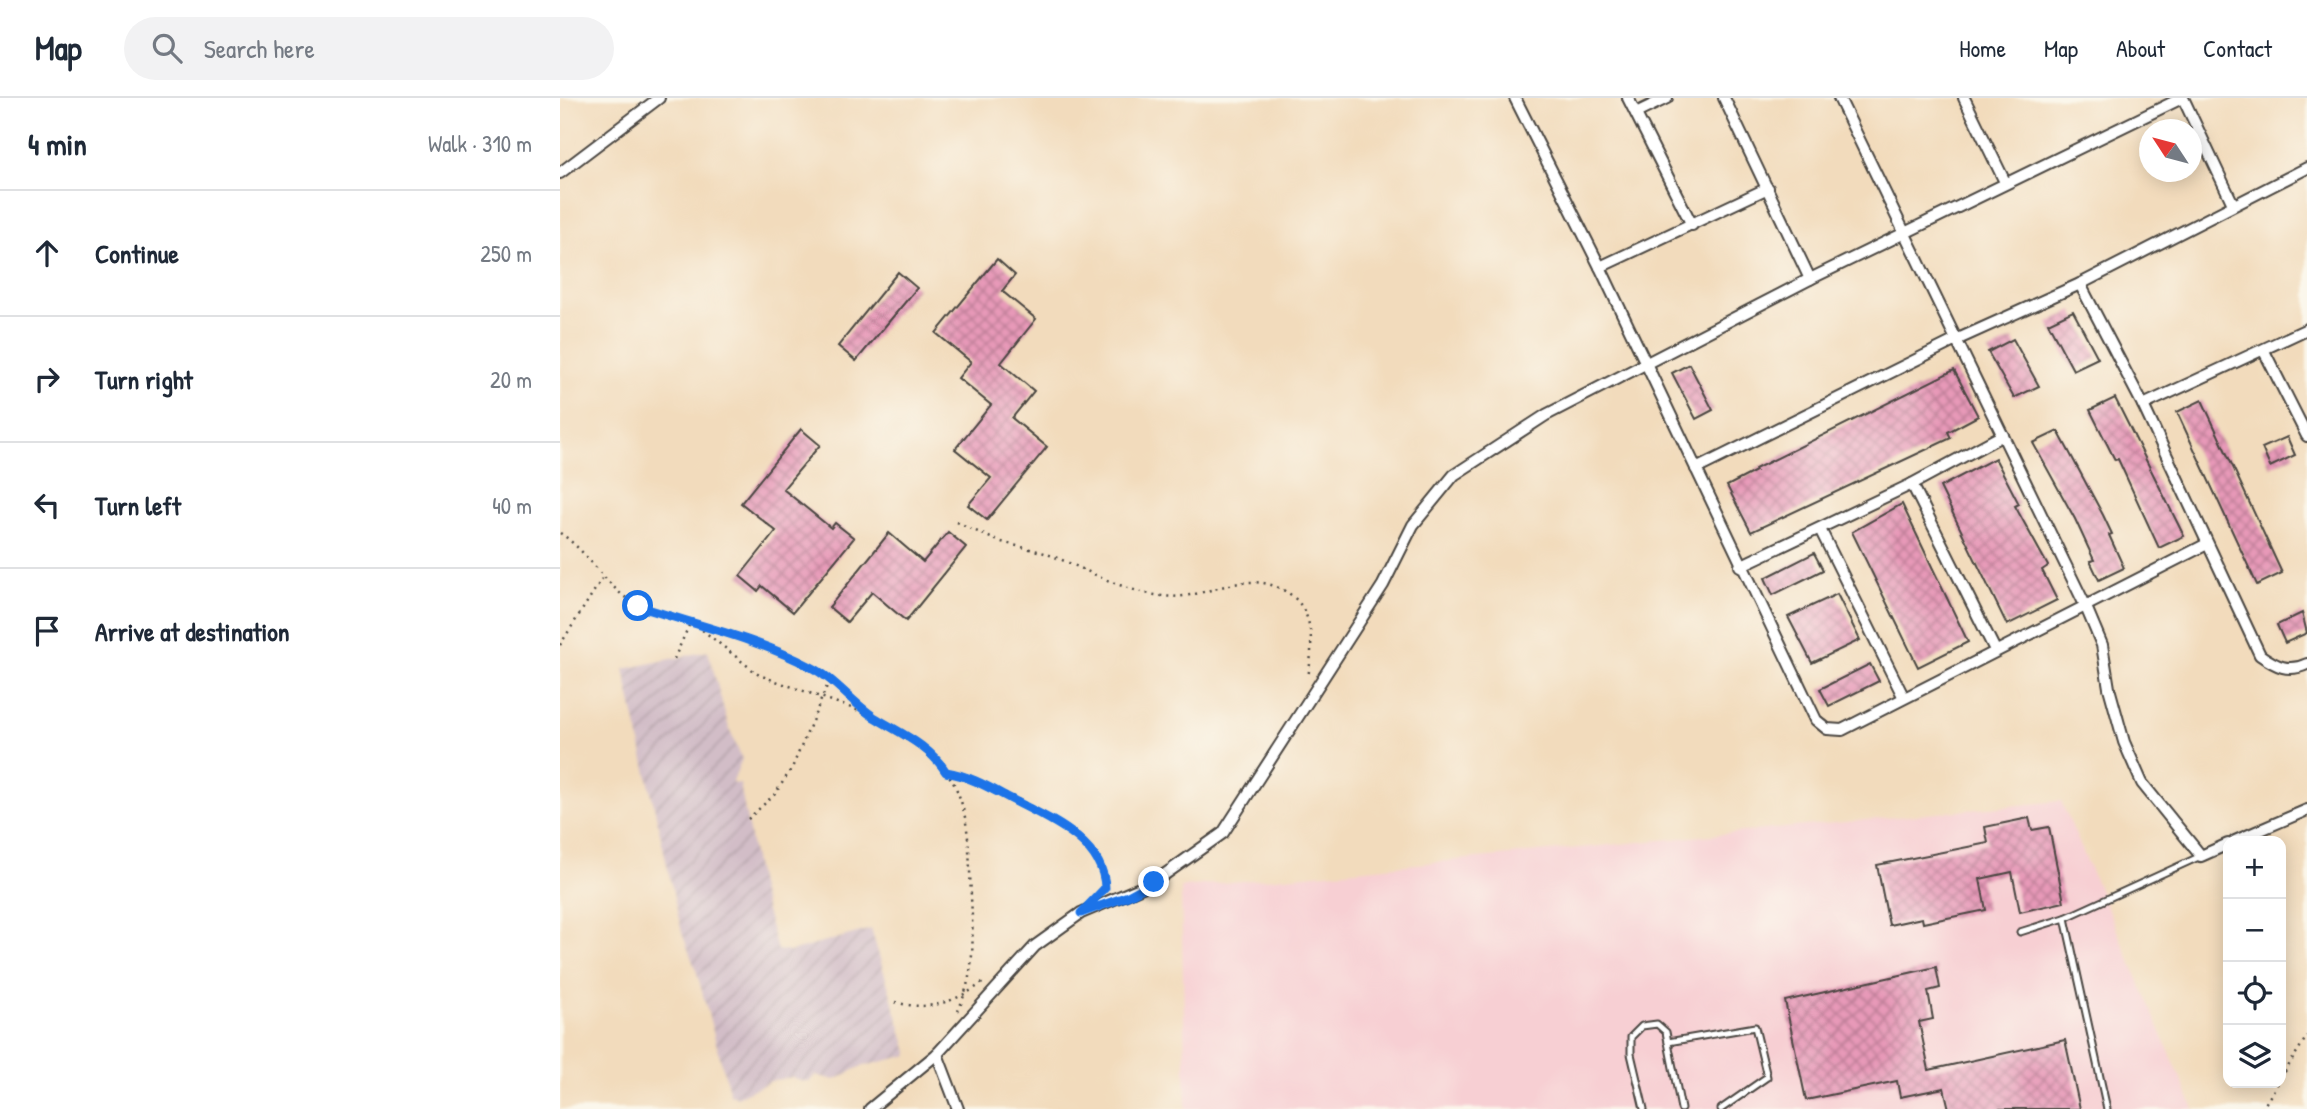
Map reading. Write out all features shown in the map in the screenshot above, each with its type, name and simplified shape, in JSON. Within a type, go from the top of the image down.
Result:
[{"type":"street","points":[[560,173],[659,98]]},
{"type":"street","points":[[1515,98],[1600,267],[1815,720],[1827,729],[1842,730],[1903,696],[2086,607],[2207,544]]},
{"type":"street","points":[[1628,98],[1692,225]]},
{"type":"street","points":[[1636,113],[1667,98]]},
{"type":"street","points":[[1724,98],[1810,279]]},
{"type":"street","points":[[1839,98],[2086,607],[2102,645],[2109,688],[2124,742],[2142,783],[2201,856],[2223,846]]},
{"type":"street","points":[[1964,98],[2005,182]]},
{"type":"street","points":[[870,1109],[937,1054],[1035,946],[1081,913],[1128,896],[1154,882],[1223,833],[1383,585],[1413,525],[1454,475],[1546,415],[1810,279],[2005,182],[2183,98],[2233,204]]},
{"type":"street","points":[[1696,469],[1956,340],[2080,284],[2307,167]]},
{"type":"street","points":[[1600,267],[1768,188]]},
{"type":"street","points":[[2080,284],[2143,405],[2260,655],[2278,667],[2295,670],[2307,664]]},
{"type":"street","points":[[2143,405],[2307,329]]},
{"type":"street","points":[[2264,351],[2307,436]]},
{"type":"street","points":[[1740,566],[1912,484],[2003,435]]},
{"type":"street","points":[[1912,484],[1995,650]]},
{"type":"street","points":[[1820,529],[1903,696]]},
{"type":"street","points":[[2247,836],[2307,810]]},
{"type":"street","points":[[937,1054],[958,1109]]},
{"type":"lane","points":[[2020,932],[2065,918],[2201,856]]},
{"type":"lane","points":[[2065,918],[2107,1109]]},
{"type":"lane","points":[[1644,1109],[1630,1054],[1631,1037],[1642,1026],[1657,1024],[1666,1032],[1681,1109]]},
{"type":"lane","points":[[1668,1042],[1755,1027],[1767,1077],[1720,1109]]},
{"type":"path","points":[[957,522],[996,540],[1046,554],[1139,592],[1182,597],[1246,580],[1268,584],[1288,593],[1306,615],[1314,645],[1307,683]]},
{"type":"path","points":[[560,533],[589,557],[623,598],[638,606],[746,638],[811,667],[830,679],[871,715],[920,744],[938,760],[962,807],[971,859],[974,938],[971,978],[957,1014]]},
{"type":"path","points":[[560,645],[604,576]]},
{"type":"path","points":[[674,659],[691,621]]},
{"type":"path","points":[[691,621],[759,675],[871,715]]},
{"type":"path","points":[[748,818],[775,794],[792,768],[820,697],[830,679]]},
{"type":"path","points":[[946,772],[965,775],[1065,827],[1084,843],[1105,875],[1105,888],[1100,894]]},
{"type":"path","points":[[895,1002],[913,1007],[933,1007],[965,995],[985,981]]},
{"type":"path","points":[[2286,1070],[2307,1036]]},
{"type":"path","points":[[2262,1109],[2275,1088]]},
{"type":"shaded area","points":[[708,651],[729,728],[742,759],[732,783],[740,784],[760,890],[777,950],[790,952],[871,929],[909,1055],[860,1067],[835,1080],[815,1075],[810,1081],[792,1077],[771,1081],[737,1097],[730,1094],[697,973],[682,933],[624,669]]},
{"type":"shaded area","points":[[2061,801],[2194,1109],[1186,1109],[1181,887]]},
{"type":"building","points":[[997,259],[1015,275],[1002,291],[1036,319],[1001,363],[1034,391],[1012,418],[1047,447],[987,520],[968,505],[991,478],[955,449],[991,405],[958,378],[971,362],[936,333]]},
{"type":"building","points":[[898,272],[917,288],[856,361],[838,346]]},
{"type":"building","points":[[2073,311],[2098,358],[2073,370],[2048,323]]},
{"type":"building","points":[[2013,339],[2039,386],[2014,398],[1988,352]]},
{"type":"building","points":[[1689,364],[1713,410],[1696,419],[1672,373]]},
{"type":"building","points":[[1954,370],[1978,416],[1948,432],[1951,438],[1751,532],[1727,486],[1756,471],[1755,469]]},
{"type":"building","points":[[2115,398],[2184,536],[2159,548],[2118,459],[2115,460],[2090,410]]},
{"type":"building","points":[[2202,400],[2282,573],[2257,585],[2177,412]]},
{"type":"building","points":[[801,429],[820,445],[783,489],[831,528],[835,523],[854,538],[793,612],[762,586],[758,591],[740,576],[776,531],[741,503]]},
{"type":"building","points":[[2058,431],[2103,515],[2124,568],[2099,580],[2090,561],[2094,560],[2075,519],[2033,443]]},
{"type":"building","points":[[2287,437],[2295,455],[2270,467],[2262,448]]},
{"type":"building","points":[[1995,458],[2019,504],[2015,506],[2048,566],[2042,570],[2057,600],[2007,625],[1940,487]]},
{"type":"building","points":[[1902,504],[1968,642],[1918,667],[1852,532]]},
{"type":"building","points":[[948,532],[966,547],[906,621],[872,592],[847,622],[829,607],[889,533],[923,562]]},
{"type":"building","points":[[1814,553],[1823,570],[1773,595],[1765,578]]},
{"type":"building","points":[[1837,594],[1860,640],[1812,663],[1788,617]]},
{"type":"building","points":[[2302,613],[2307,633],[2285,643],[2277,625]]},
{"type":"building","points":[[1870,664],[1879,681],[1829,706],[1820,689]]},
{"type":"building","points":[[2029,818],[2032,830],[2049,827],[2064,902],[2020,912],[2012,872],[1980,879],[1986,910],[1923,923],[1922,918],[1889,925],[1877,865],[1988,843],[1985,827]]},
{"type":"building","points":[[1936,967],[1940,988],[1928,991],[1933,1019],[1919,1022],[1929,1070],[2065,1040],[2080,1109],[1949,1109],[1944,1088],[1900,1097],[1897,1081],[1806,1100],[1785,1001]]},
{"type":"route","points":[[638,606],[746,638],[811,667],[830,679],[871,715],[920,744],[938,760],[946,772],[965,775],[1065,827],[1084,843],[1105,875],[1105,888],[1081,913],[1128,896],[1154,882]]}]
